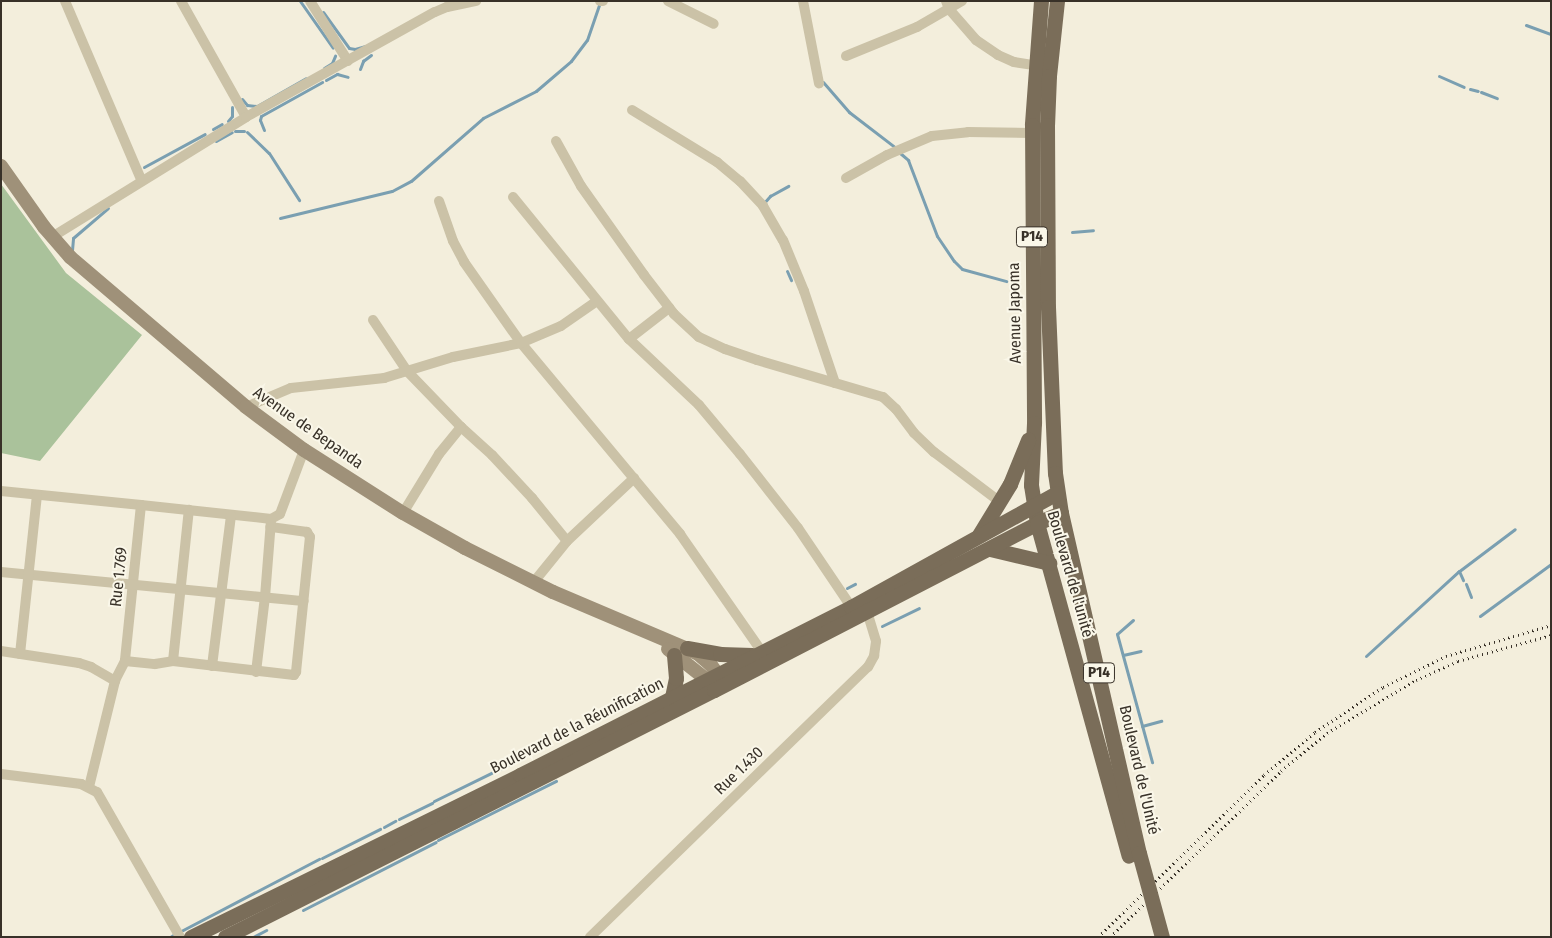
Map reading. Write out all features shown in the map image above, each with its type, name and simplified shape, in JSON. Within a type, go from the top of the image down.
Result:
[{"type":"main road","name":"Avenue Japoma","points":[[1033,505],[1031,462],[1034,422],[1032,133],[1034,65],[1040,1]]},
{"type":"main road","name":"Avenue Japoma","points":[[1057,1],[1049,76],[1047,125],[1048,306],[1053,454],[1057,493]]},
{"type":"main road","name":"Avenue de Bepanda","points":[[1,166],[52,237],[70,257],[246,407],[304,450],[403,513],[533,583],[655,636],[681,652],[704,658],[716,682]]},
{"type":"main road","points":[[1033,306],[1048,306]]},
{"type":"main road","points":[[975,540],[1000,502],[1018,466],[1034,422]]},
{"type":"main road","name":"Boulevard de la Réunification","points":[[191,937],[520,775],[672,697],[716,682],[757,654],[858,612],[1033,505],[1057,493]]},
{"type":"main road","name":"Boulevard de l'Unité","points":[[1057,493],[1152,937]]},
{"type":"main road","name":"Boulevard de l'unité","points":[[1033,505],[1134,854]]},
{"type":"main road","points":[[226,937],[716,682],[990,550],[1037,523],[1061,513]]},
{"type":"main road","points":[[990,550],[1049,563]]},
{"type":"main road","points":[[672,697],[681,652],[757,654]]},
{"type":"main road","name":"Boulevard de l'Unité","points":[[1134,854],[1162,937]]},
{"type":"street","points":[[66,1],[141,180]]},
{"type":"street","points":[[181,1],[246,116]]},
{"type":"street","points":[[310,1],[348,61]]},
{"type":"street","points":[[52,237],[246,116],[348,61],[444,4],[476,1]]},
{"type":"street","points":[[668,1],[714,24]]},
{"type":"street","points":[[803,1],[819,83]]},
{"type":"street","points":[[846,56],[917,27],[948,5],[962,1]]},
{"type":"street","points":[[948,5],[976,40],[998,55],[1014,62],[1034,65]]},
{"type":"street","points":[[632,110],[717,162],[740,181],[763,206],[783,240],[804,291],[835,383]]},
{"type":"street","points":[[846,178],[887,155],[932,136],[968,132],[1032,133]]},
{"type":"street","points":[[556,141],[581,186],[669,308],[685,326],[709,343],[757,360],[875,393],[891,403],[914,433],[934,452],[1000,502]]},
{"type":"street","name":"Rue 1.430","points":[[513,198],[629,339],[699,405],[740,454],[798,528],[858,612],[876,641],[874,656],[868,667],[590,937]]},
{"type":"street","points":[[439,201],[452,241],[464,262],[521,343],[696,555],[757,654]]},
{"type":"street","points":[[246,407],[291,388],[372,381],[453,357],[521,343],[561,326],[597,301]]},
{"type":"street","points":[[629,339],[669,308]]},
{"type":"street","points":[[373,320],[407,371],[461,427],[492,454],[532,498],[567,541]]},
{"type":"street","points":[[403,513],[439,454],[461,427]]},
{"type":"street","points":[[256,672],[265,597],[270,523],[280,514],[304,450]]},
{"type":"street","points":[[533,583],[567,541],[634,478]]},
{"type":"street","points":[[1,491],[231,515],[309,534],[296,672],[290,676],[173,661],[155,664],[125,661]]},
{"type":"street","points":[[20,654],[37,494]]},
{"type":"street","name":"Rue 1.769","points":[[89,786],[115,682],[125,661],[141,505]]},
{"type":"street","points":[[173,661],[189,510]]},
{"type":"street","points":[[212,666],[231,515]]},
{"type":"street","points":[[1,572],[304,601]]},
{"type":"street","points":[[1,651],[85,665],[115,682]]},
{"type":"street","points":[[1,774],[81,784],[89,786],[97,792],[180,937]]},
{"type":"green space","points":[[1,184],[66,273],[142,335],[40,461],[1,453]]},
{"type":"waterway","points":[[300,1],[333,48]]},
{"type":"waterway","points":[[280,218],[392,191],[411,181],[483,118],[536,91],[571,61],[587,40],[600,2]]},
{"type":"waterway","points":[[323,12],[349,48],[355,49],[365,46]]},
{"type":"waterway","points":[[1526,25],[1551,34]]},
{"type":"waterway","points":[[360,69],[363,61],[371,55]]},
{"type":"waterway","points":[[324,68],[332,63],[335,56]]},
{"type":"waterway","points":[[326,80],[337,74],[348,77]]},
{"type":"waterway","points":[[1439,76],[1464,87]]},
{"type":"waterway","points":[[242,99],[247,105],[257,106],[306,78]]},
{"type":"waterway","points":[[264,130],[260,120],[261,116],[322,82]]},
{"type":"waterway","points":[[823,82],[849,112],[896,148]]},
{"type":"waterway","points":[[1470,89],[1478,91]]},
{"type":"waterway","points":[[1481,92],[1497,98]]},
{"type":"waterway","points":[[228,121],[232,116],[232,107]]},
{"type":"waterway","points":[[213,129],[222,124]]},
{"type":"waterway","points":[[235,131],[244,131]]},
{"type":"waterway","points":[[216,141],[232,132]]},
{"type":"waterway","points":[[247,132],[269,153],[299,200]]},
{"type":"waterway","points":[[144,167],[205,134]]},
{"type":"waterway","points":[[900,153],[908,160],[937,236],[954,261],[962,269],[1006,281]]},
{"type":"waterway","points":[[763,204],[770,196],[788,186]]},
{"type":"waterway","points":[[72,250],[73,238],[108,208]]},
{"type":"waterway","points":[[1072,232],[1093,230]]},
{"type":"waterway","points":[[787,271],[791,280]]},
{"type":"waterway","points":[[1366,656],[1458,572],[1515,529]]},
{"type":"waterway","points":[[1480,616],[1551,564]]},
{"type":"waterway","points":[[1459,571],[1463,580]]},
{"type":"waterway","points":[[847,588],[855,584]]},
{"type":"waterway","points":[[1466,584],[1471,597]]},
{"type":"waterway","points":[[882,626],[919,608]]},
{"type":"waterway","points":[[1133,620],[1117,634],[1152,762]]},
{"type":"waterway","points":[[1123,655],[1141,651]]},
{"type":"waterway","points":[[638,697],[651,690]]},
{"type":"waterway","points":[[1142,726],[1161,721]]},
{"type":"waterway","points":[[434,801],[524,757]]},
{"type":"waterway","points":[[438,840],[556,781]]},
{"type":"waterway","points":[[399,819],[432,803]]},
{"type":"waterway","points":[[384,827],[395,821]]},
{"type":"waterway","points":[[322,858],[380,829]]},
{"type":"waterway","points":[[303,910],[436,842]]},
{"type":"waterway","points":[[181,931],[319,859]]},
{"type":"waterway","points":[[253,937],[266,930]]},
{"type":"waterway","points":[[170,937],[175,934]]},
{"type":"railway","points":[[1098,937],[1264,775],[1315,732],[1383,687],[1446,656],[1551,625]]},
{"type":"railway","points":[[1110,937],[1281,771],[1327,733],[1416,680],[1458,661],[1551,635]]}]
